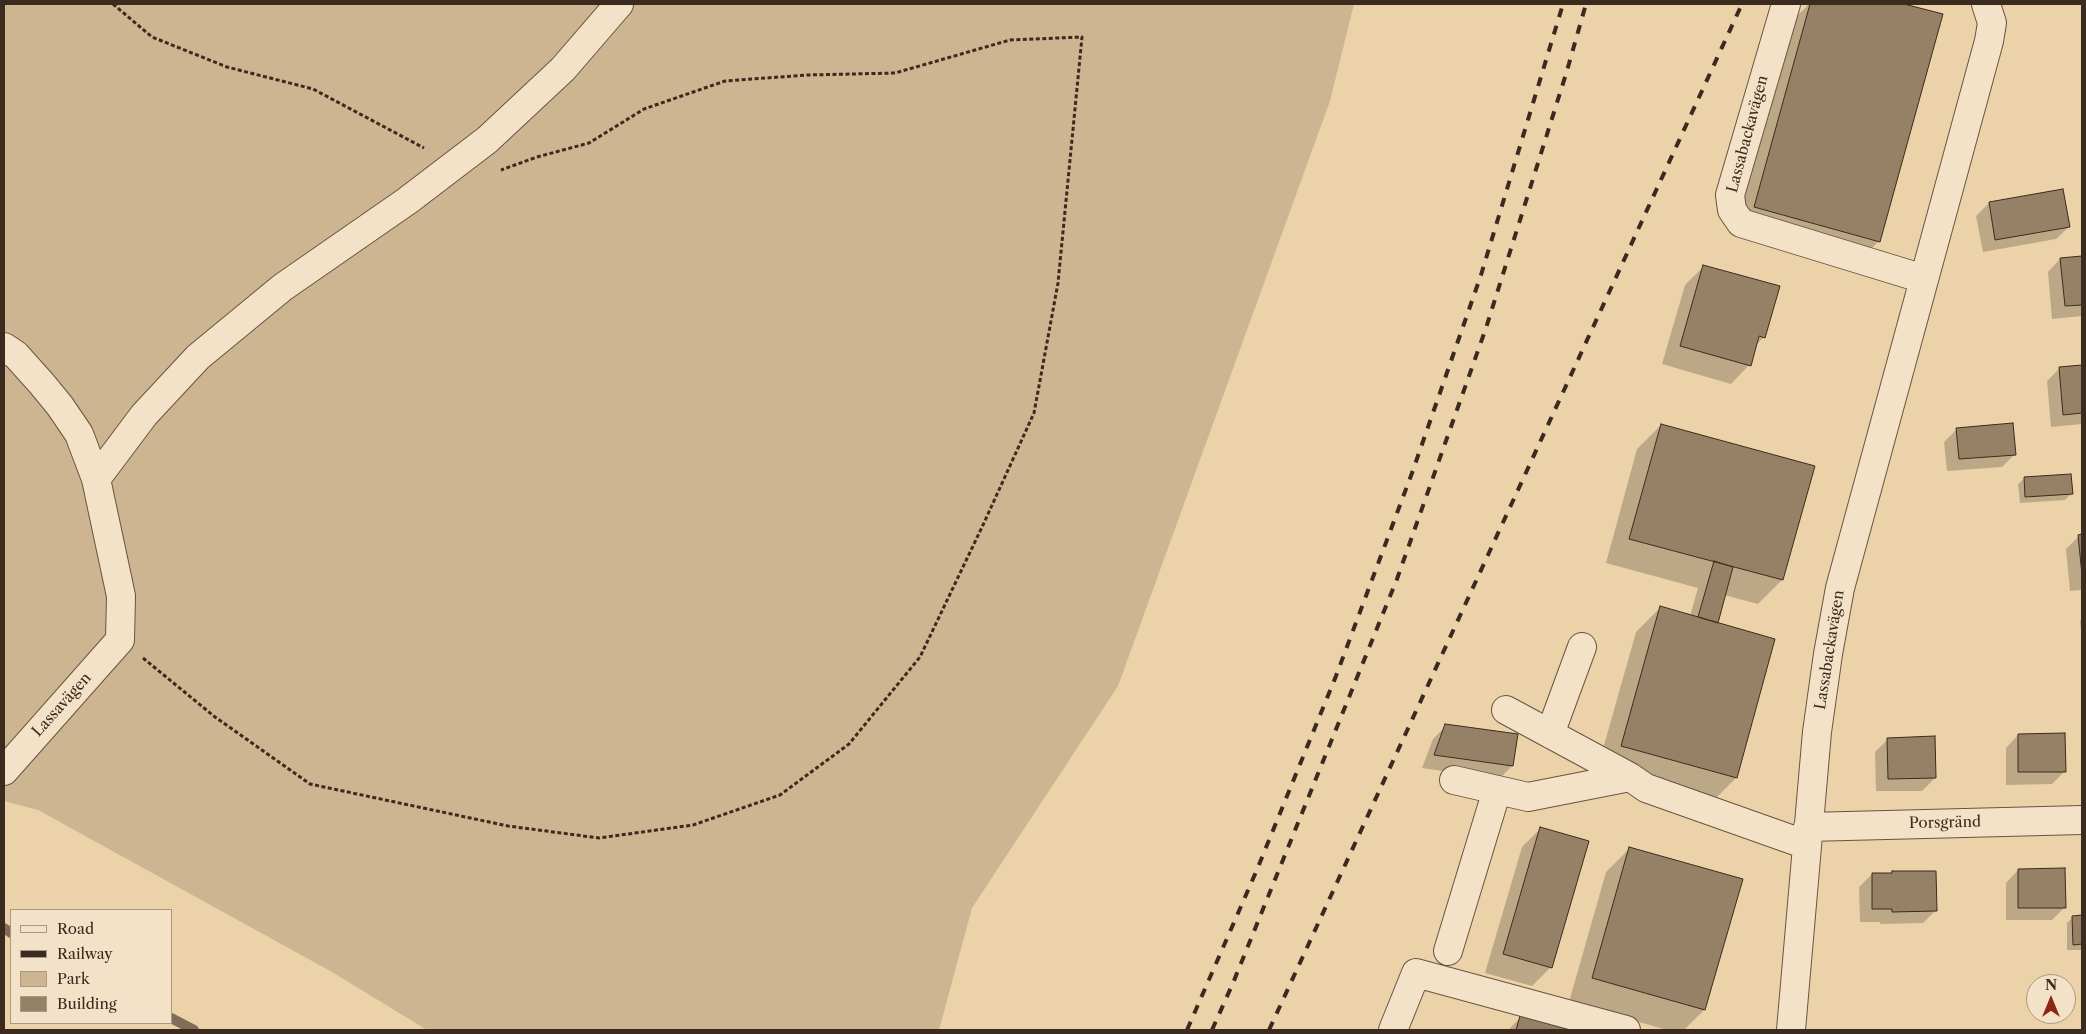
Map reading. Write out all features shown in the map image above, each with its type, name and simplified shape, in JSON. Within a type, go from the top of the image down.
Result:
[{"type":"street","points":[[96,479],[144,415],[198,357],[283,287],[458,163],[487,140],[562,69],[619,4]]},
{"type":"street","name":"Lassabackavägen","points":[[1786,4],[1730,195],[1732,210],[1741,223],[1924,279]]},
{"type":"street","name":"Lassabackavägen","points":[[1791,1030],[1817,732],[1840,588],[1989,40],[1992,23],[1986,4]]},
{"type":"street","points":[[4,346],[16,355],[60,406],[79,434],[96,479],[121,596],[120,640]]},
{"type":"street","name":"Lassavägen","points":[[4,771],[120,640]]},
{"type":"street","points":[[1550,734],[1582,647]]},
{"type":"street","points":[[1506,710],[1630,777],[1646,788],[1808,836]]},
{"type":"street","points":[[1454,780],[1528,797],[1630,777]]},
{"type":"street","points":[[1448,951],[1498,790]]},
{"type":"street","name":"Porsgränd","points":[[1808,836],[2082,820]]},
{"type":"street","points":[[1393,1030],[1416,974],[1626,1030]]},
{"type":"path","points":[[113,4],[152,37],[227,67],[313,89],[418,146],[458,163],[495,172],[537,157],[589,143],[644,109],[725,81],[807,75],[895,73],[1010,40],[1082,37],[1058,283],[1034,414],[920,656],[849,744],[780,795],[694,825],[599,838],[508,826],[310,784],[215,717],[120,640]]},
{"type":"green space","points":[[4,4],[1354,4],[1330,101],[1118,686],[972,908],[939,1030],[427,1030],[332,972],[38,810],[4,801]]},
{"type":"building","points":[[1810,4],[1904,4],[1943,14],[1880,242],[1754,207]]},
{"type":"building","points":[[2063,189],[2070,227],[1995,240],[1989,202]]},
{"type":"building","points":[[2082,256],[2082,305],[2065,306],[2060,258]]},
{"type":"building","points":[[1703,265],[1780,286],[1765,338],[1759,336],[1751,366],[1680,346]]},
{"type":"building","points":[[2082,365],[2082,413],[2063,415],[2059,367]]},
{"type":"building","points":[[2013,423],[2016,455],[1959,459],[1956,428]]},
{"type":"building","points":[[1661,424],[1815,466],[1783,580],[1629,539]]},
{"type":"building","points":[[2071,474],[2073,494],[2025,497],[2024,477]]},
{"type":"building","points":[[2082,534],[2082,575],[2078,535]]},
{"type":"building","points":[[1714,561],[1733,567],[1718,623],[1698,617]]},
{"type":"building","points":[[1660,606],[1775,639],[1737,778],[1621,746]]},
{"type":"building","points":[[1445,724],[1518,734],[1513,766],[1434,755]]},
{"type":"building","points":[[2065,733],[2066,772],[2018,772],[2018,734]]},
{"type":"building","points":[[1935,736],[1936,778],[1888,779],[1887,738]]},
{"type":"building","points":[[1540,827],[1589,841],[1552,968],[1503,954]]},
{"type":"building","points":[[1629,847],[1743,879],[1705,1010],[1592,978]]},
{"type":"building","points":[[2065,868],[2066,908],[2018,908],[2018,869]]},
{"type":"building","points":[[1892,871],[1936,871],[1937,911],[1892,912],[1892,909],[1872,909],[1872,873],[1892,873]]},
{"type":"building","points":[[2082,915],[2082,944],[2073,945],[2072,916]]},
{"type":"building","points":[[1520,1016],[1571,1030],[1516,1030]]},
{"type":"waterway","points":[[4,928],[10,932]]},
{"type":"waterway","points":[[172,1019],[194,1030]]},
{"type":"railway","points":[[1187,1030],[1256,872],[1336,676],[1412,473],[1481,275],[1563,4]]},
{"type":"railway","points":[[1212,1030],[1233,983],[1397,579],[1486,328],[1566,74],[1586,4]]},
{"type":"railway","points":[[1269,1030],[1742,4]]}]
